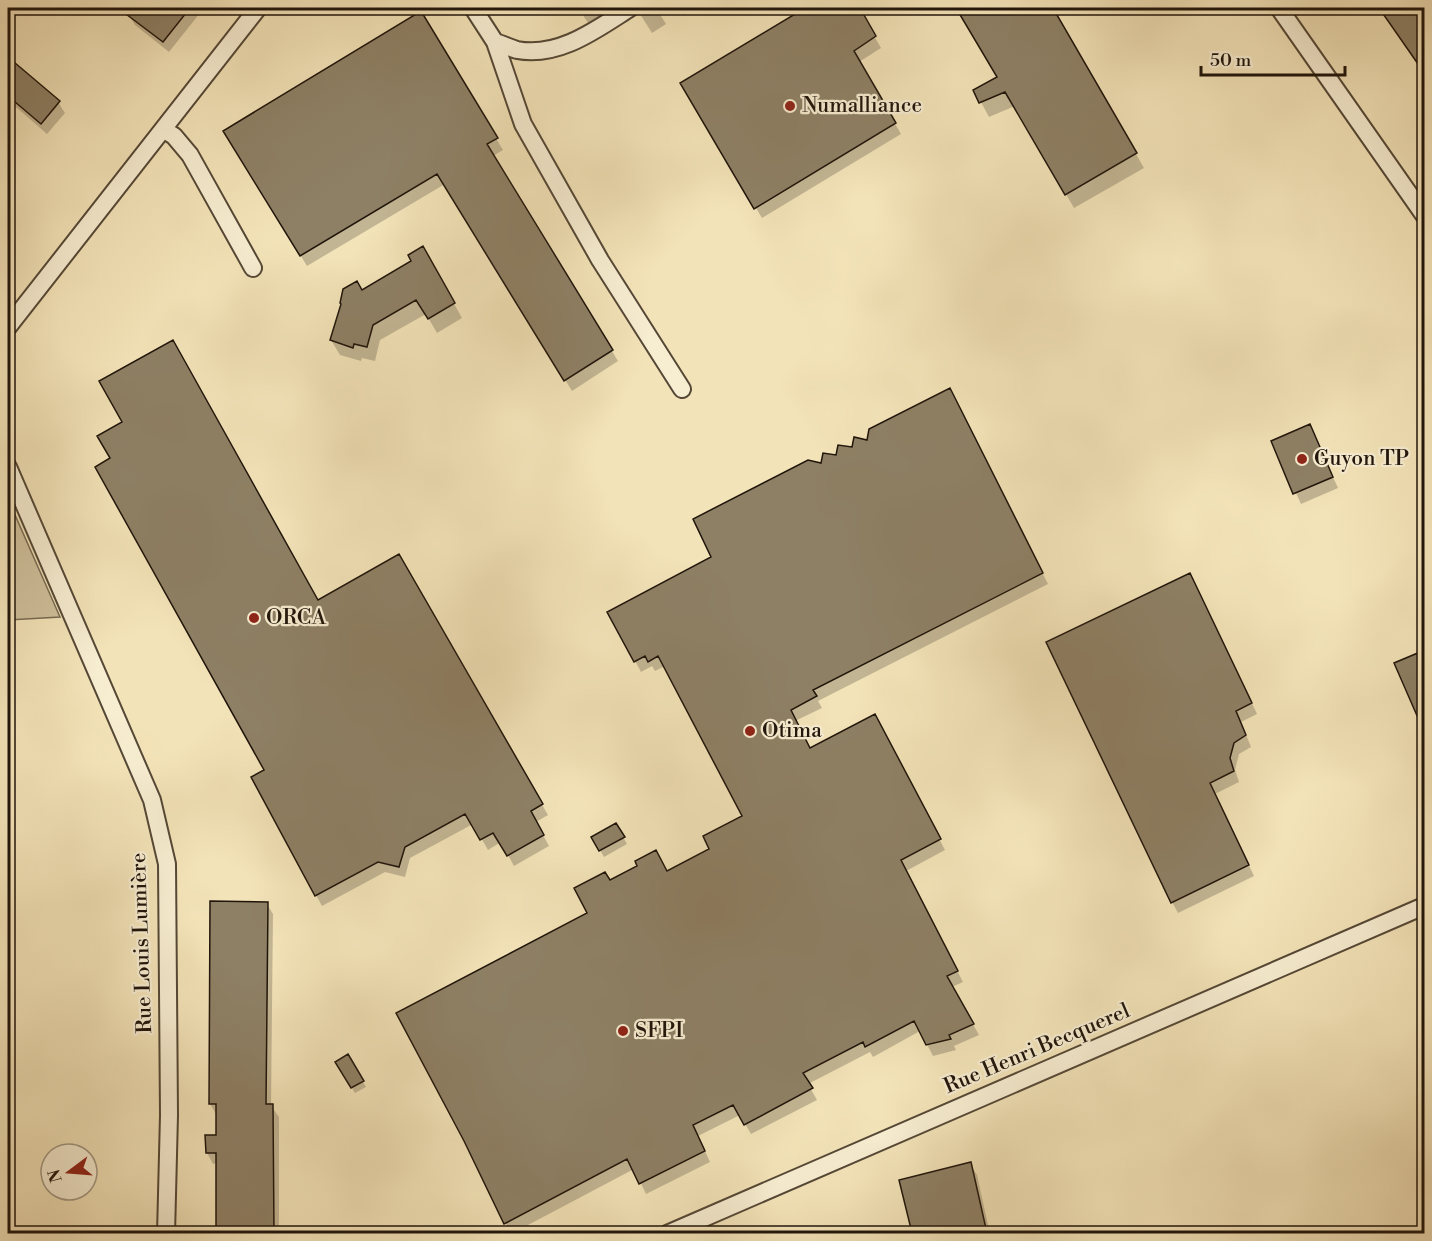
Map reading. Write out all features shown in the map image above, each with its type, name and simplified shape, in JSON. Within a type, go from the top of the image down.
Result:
[{"type":"street","points":[[8,327],[258,8]]},
{"type":"street","points":[[473,8],[495,42],[523,124],[600,260],[682,389]]},
{"type":"street","points":[[495,42],[517,50],[537,51],[566,46],[630,8]]},
{"type":"street","points":[[1279,8],[1425,215]]},
{"type":"street","points":[[163,129],[174,136],[190,155],[253,268]]},
{"type":"street","name":"Rue Louis Lumière","points":[[8,467],[152,800],[167,864],[169,1115],[166,1233]]},
{"type":"street","name":"Rue Henri Becquerel","points":[[667,1233],[1425,906]]},
{"type":"shaded area","points":[[8,499],[60,617],[8,620]]},
{"type":"building","points":[[118,8],[190,8],[163,42]]},
{"type":"building","name":"Numalliance","points":[[805,8],[860,8],[876,36],[854,51],[896,123],[754,209],[680,83]]},
{"type":"building","points":[[956,8],[1053,8],[1137,153],[1065,195],[1005,92],[979,103],[973,90],[997,77]]},
{"type":"building","points":[[1379,8],[1425,8],[1425,74]]},
{"type":"building","points":[[421,11],[498,138],[487,144],[613,350],[564,381],[437,174],[300,256],[223,131]]},
{"type":"building","points":[[8,57],[60,101],[41,124],[8,96]]},
{"type":"building","points":[[423,246],[455,303],[428,319],[416,300],[373,325],[367,347],[354,344],[353,348],[330,340],[343,289],[357,281],[362,290],[411,261],[408,255]]},
{"type":"building","name":"ORCA","points":[[173,340],[318,600],[399,554],[543,804],[531,811],[544,835],[507,856],[493,833],[480,840],[465,814],[405,847],[399,867],[378,862],[315,896],[251,777],[264,770],[95,467],[110,458],[97,436],[122,422],[99,381]]},
{"type":"building","points":[[950,388],[1043,573],[813,690],[817,696],[791,710],[810,748],[875,714],[941,839],[901,860],[958,971],[947,976],[974,1024],[949,1035],[951,1039],[926,1045],[914,1021],[865,1047],[863,1042],[803,1073],[813,1088],[744,1125],[733,1105],[693,1125],[705,1151],[639,1184],[627,1159],[504,1224],[464,1141],[396,1013],[587,913],[574,888],[605,872],[610,880],[637,866],[635,861],[656,850],[667,871],[709,849],[703,836],[742,816],[658,656],[648,662],[645,656],[634,662],[607,612],[711,557],[693,519],[808,460],[821,463],[823,453],[836,455],[838,445],[852,447],[854,437],[867,440],[869,429]]},
{"type":"building","name":"Guyon TP","points":[[1310,424],[1333,477],[1293,494],[1271,441]]},
{"type":"building","points":[[1190,573],[1252,703],[1236,711],[1246,735],[1234,743],[1230,758],[1234,771],[1210,783],[1249,865],[1171,903],[1046,642]]},
{"type":"building","points":[[1425,650],[1425,734],[1394,663]]},
{"type":"building","points":[[616,823],[625,837],[599,851],[591,837]]},
{"type":"building","points":[[210,901],[268,902],[266,1104],[273,1104],[274,1233],[216,1233],[216,1153],[206,1153],[205,1135],[216,1135],[216,1104],[209,1104]]},
{"type":"building","points":[[348,1054],[364,1081],[351,1088],[335,1062]]},
{"type":"building","points":[[971,1162],[987,1233],[912,1233],[899,1180]]},
{"type":"place","name":"Numalliance","points":[[790,106]]},
{"type":"place","name":"Guyon TP","points":[[1302,459]]},
{"type":"place","name":"ORCA","points":[[254,618]]},
{"type":"place","name":"Otima","points":[[750,731]]},
{"type":"place","name":"SFPI","points":[[623,1031]]}]
